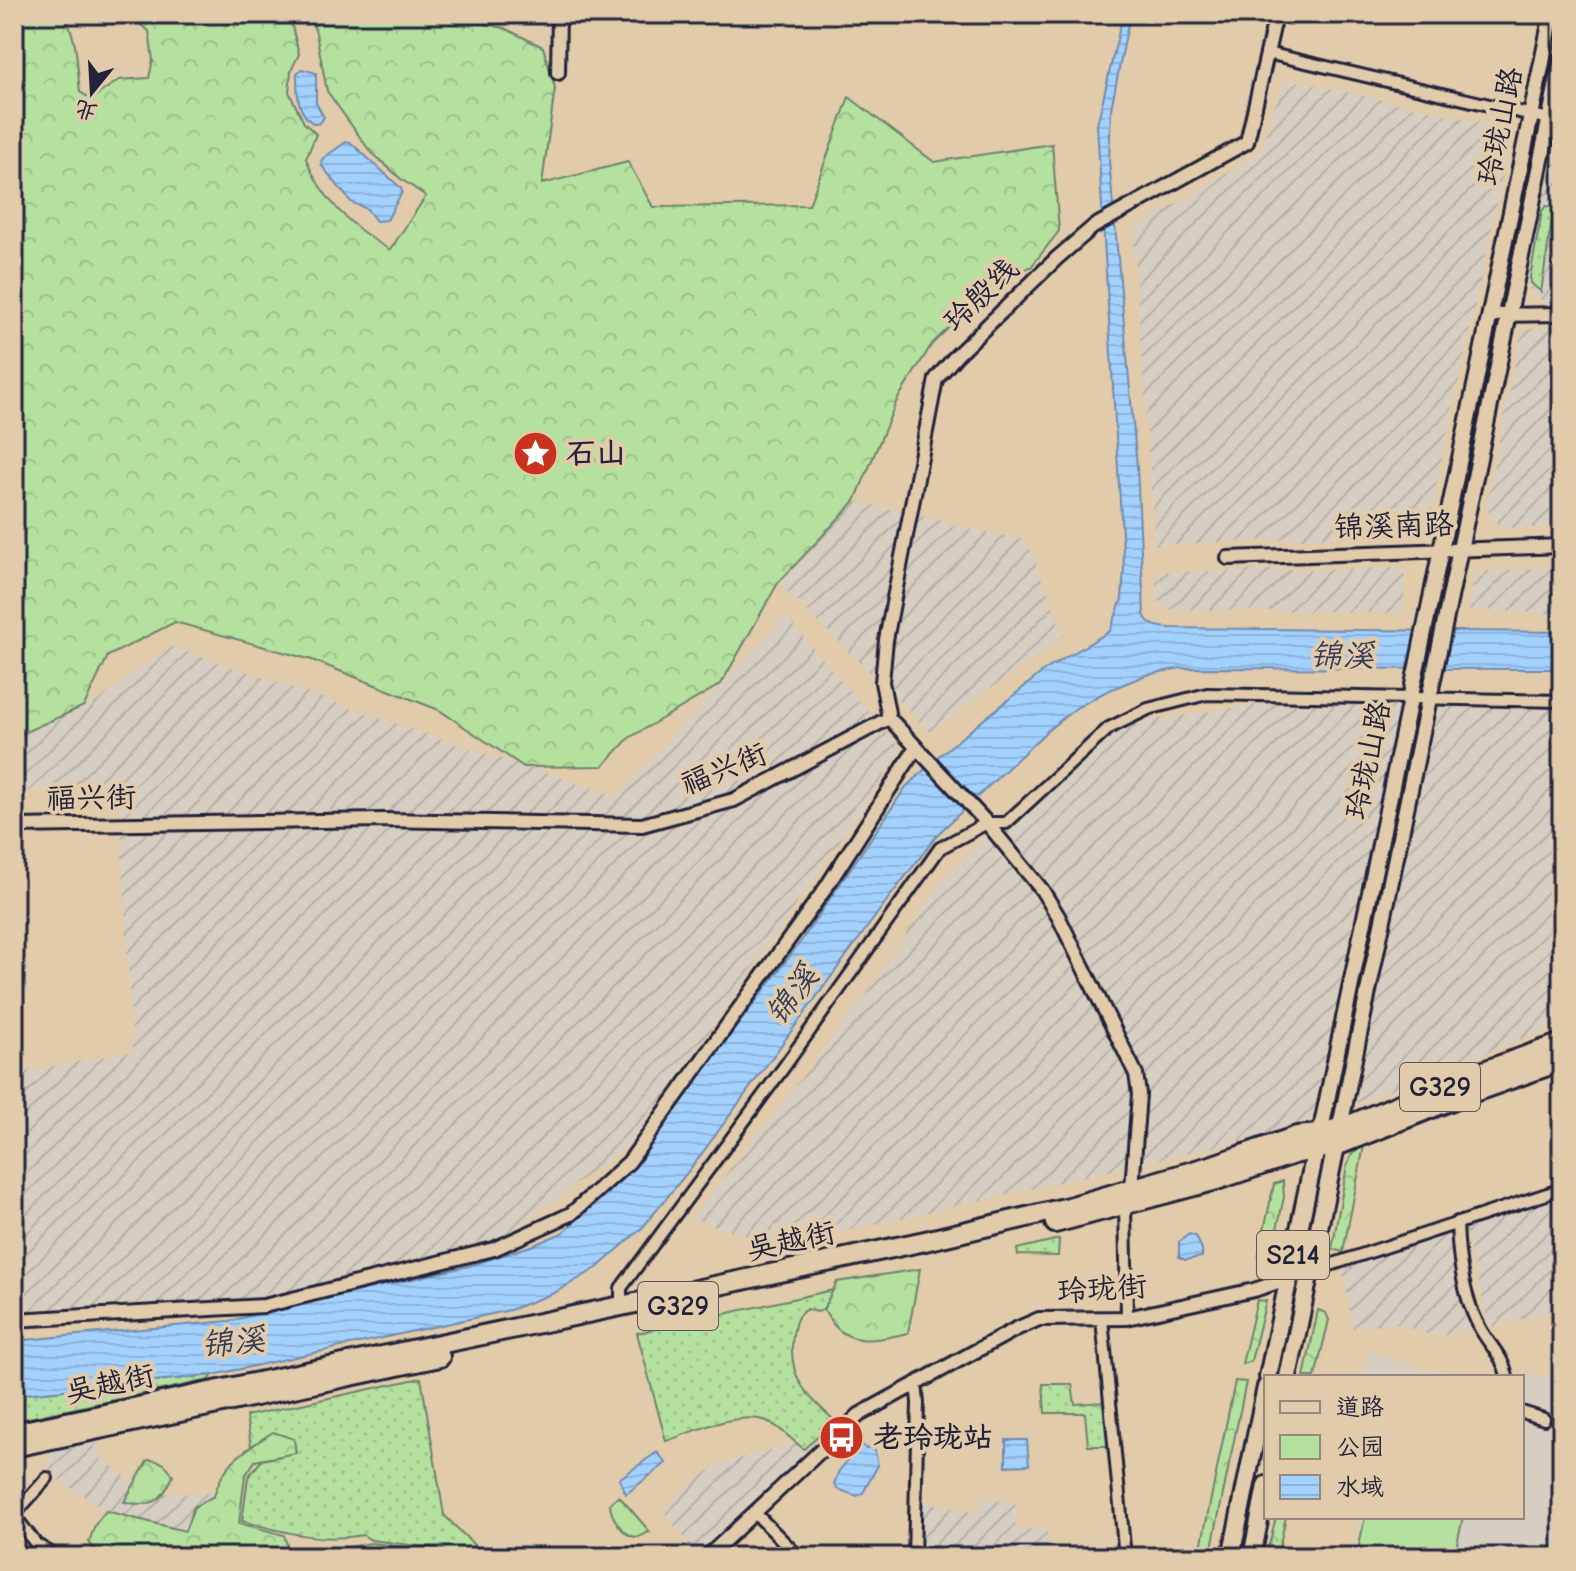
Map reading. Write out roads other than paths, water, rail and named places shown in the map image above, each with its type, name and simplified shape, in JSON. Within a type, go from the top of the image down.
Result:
[{"type":"highway","name":"吴越街","points":[[1318,1142],[1340,1127],[1562,1043]]},
{"type":"highway","name":"吴越街","points":[[14,1447],[912,1257],[1129,1196],[1297,1136],[1336,1146],[1562,1061]]},
{"type":"highway","name":"吴越街","points":[[14,1433],[1129,1196]]},
{"type":"main road","name":"玲珑山路","points":[[1268,1375],[1552,14]]},
{"type":"main road","name":"玲珑山路","points":[[1288,1375],[1508,315],[1556,121],[1562,59]]},
{"type":"main road","points":[[1231,1557],[1264,1397]]},
{"type":"main road","points":[[1252,1557],[1264,1495]]},
{"type":"street","points":[[558,73],[559,14]]},
{"type":"street","name":"玲殷线","points":[[889,718],[882,682],[886,640],[936,379],[1023,290],[1093,227],[1247,142],[1276,14]]},
{"type":"street","points":[[1267,53],[1556,121]]},
{"type":"street","points":[[1490,315],[1562,314]]},
{"type":"street","name":"锦溪南路","points":[[1228,558],[1562,546]]},
{"type":"street","points":[[621,1306],[621,1288],[940,848],[987,823],[1006,823],[1109,728],[1148,709],[1207,694],[1562,701]]},
{"type":"street","points":[[889,718],[987,823],[1042,890],[1058,916],[1136,1074],[1139,1094],[1129,1196],[1127,1318]]},
{"type":"street","name":"福兴街","points":[[14,826],[383,820],[642,825],[734,800],[889,718]]},
{"type":"street","points":[[14,1320],[264,1306],[494,1249],[571,1214],[629,1162],[825,889],[916,748]]},
{"type":"street","name":"玲珑街","points":[[707,1557],[859,1415],[1039,1319],[1127,1318],[1288,1280],[1562,1189]]},
{"type":"street","points":[[1457,1222],[1458,1251],[1473,1310],[1480,1329],[1503,1361],[1506,1375]]},
{"type":"street","points":[[1102,1319],[1125,1557]]},
{"type":"street","points":[[914,1557],[916,1383]]},
{"type":"street","points":[[1524,1413],[1544,1419]]},
{"type":"street","points":[[47,1478],[14,1515],[36,1544],[57,1557]]},
{"type":"street","points":[[754,1512],[799,1557]]},
{"type":"water","name":"锦溪","points":[[1123,14],[1130,14],[1111,109],[1109,160],[1137,467],[1144,614],[1148,621],[1170,628],[1562,632],[1562,669],[1181,668],[1146,675],[1105,692],[1076,708],[1047,731],[939,833],[695,1163],[643,1227],[597,1268],[554,1293],[510,1310],[213,1375],[14,1395],[14,1341],[229,1321],[469,1266],[562,1233],[608,1193],[660,1129],[801,941],[906,787],[940,755],[1045,670],[1110,631],[1122,599],[1124,567],[1097,125]]},
{"type":"water","points":[[302,69],[316,73],[316,103],[324,117],[320,123],[314,124],[301,108],[297,73]]},
{"type":"water","points":[[350,142],[401,188],[402,192],[387,220],[376,221],[367,209],[351,202],[321,165],[322,159]]},
{"type":"water","points":[[1189,1234],[1196,1236],[1202,1257],[1185,1260],[1179,1257],[1179,1242]]},
{"type":"water","points":[[852,1435],[866,1449],[874,1447],[878,1465],[863,1493],[857,1496],[837,1489],[834,1484],[847,1461],[842,1447]]},
{"type":"water","points":[[1006,1440],[1027,1440],[1029,1465],[1006,1466]]},
{"type":"water","points":[[657,1452],[666,1463],[626,1494],[619,1479]]},
{"type":"place","name":"石山","points":[[535,453]]},
{"type":"place","name":"老玲珑站","points":[[842,1437]]}]
